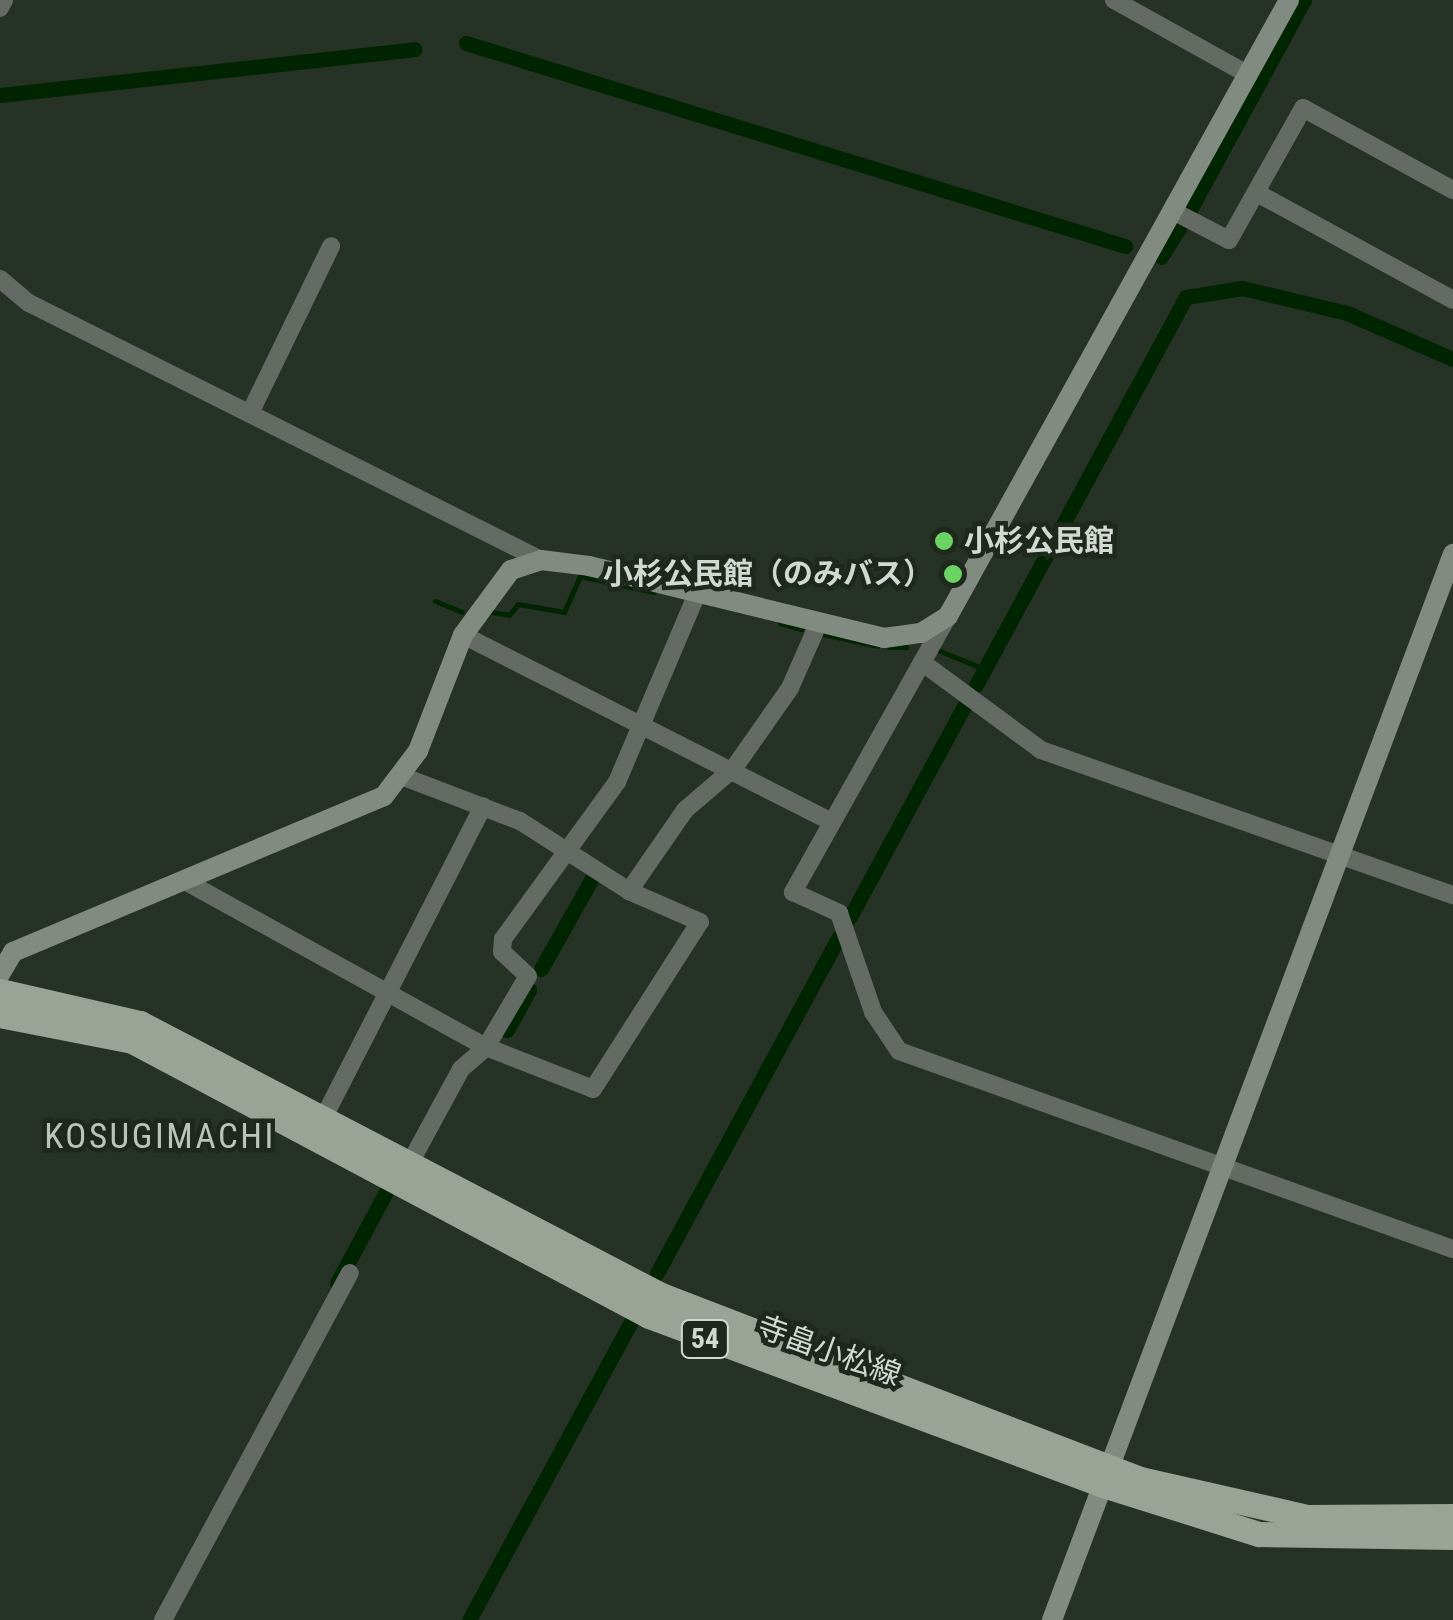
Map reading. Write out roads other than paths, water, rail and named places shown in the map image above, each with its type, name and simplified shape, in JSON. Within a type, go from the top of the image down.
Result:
[{"type":"main road","name":"寺畠小松線","points":[[0,991],[140,1023],[720,1322],[1259,1534],[1453,1537]]},
{"type":"main road","name":"寺畠小松線","points":[[0,1015],[132,1041],[650,1316],[1103,1475],[1272,1513],[1381,1522],[1453,1516]]},
{"type":"street","points":[[0,8],[4,0]]},
{"type":"street","points":[[1114,0],[1249,74]]},
{"type":"street","points":[[1290,0],[923,663],[827,820],[793,892],[839,913],[873,1012],[900,1052],[1453,1249]]},
{"type":"street","points":[[1172,211],[1229,240],[1303,108],[1453,190]]},
{"type":"street","points":[[1257,193],[1453,300]]},
{"type":"street","points":[[252,409],[331,246]]},
{"type":"street","points":[[0,279],[29,303],[252,409],[542,560],[698,592],[884,638],[920,633],[948,616]]},
{"type":"street","points":[[1052,1620],[1103,1475],[1225,1165],[1453,554]]},
{"type":"street","points":[[0,974],[13,952],[335,824],[404,777],[463,635],[510,570],[542,560]]},
{"type":"street","points":[[410,1163],[461,1068],[486,1046],[528,976],[502,952],[503,940],[617,782],[698,592]]},
{"type":"street","points":[[630,892],[685,810],[734,768],[790,688],[819,622]]},
{"type":"street","points":[[463,635],[645,720],[827,820]]},
{"type":"street","points":[[923,663],[1040,750],[1453,896]]},
{"type":"street","points":[[185,882],[387,996],[486,1046],[593,1088],[602,1083],[700,922],[630,892],[567,850],[482,806],[404,777]]},
{"type":"street","points":[[324,1117],[482,806]]},
{"type":"street","points":[[164,1620],[350,1273]]},
{"type":"waterway","points":[[1190,210],[1304,0]]},
{"type":"waterway","points":[[466,43],[1125,246]]},
{"type":"waterway","points":[[0,95],[414,49]]},
{"type":"waterway","points":[[1161,257],[1179,228]]},
{"type":"waterway","points":[[976,685],[1186,297],[1242,288],[1347,313],[1453,359]]},
{"type":"waterway","points":[[491,612],[509,615],[518,604],[564,612],[580,576],[653,592]]},
{"type":"waterway","points":[[435,601],[462,612]]},
{"type":"waterway","points":[[780,623],[801,629]]},
{"type":"waterway","points":[[823,634],[878,646]]},
{"type":"waterway","points":[[889,647],[906,647]]},
{"type":"waterway","points":[[940,651],[984,669]]},
{"type":"waterway","points":[[850,917],[969,697]]},
{"type":"waterway","points":[[541,969],[592,878]]},
{"type":"waterway","points":[[657,1273],[838,938]]},
{"type":"waterway","points":[[507,1030],[529,990]]},
{"type":"waterway","points":[[337,1283],[387,1190]]},
{"type":"waterway","points":[[469,1620],[632,1320]]},
{"type":"place","name":"小杉公民館","points":[[944,541]]},
{"type":"place","name":"小杉公民館（のみバス）","points":[[953,574]]},
{"type":"district","name":"KOSUGIMACHI","points":[[160,1137]]}]
